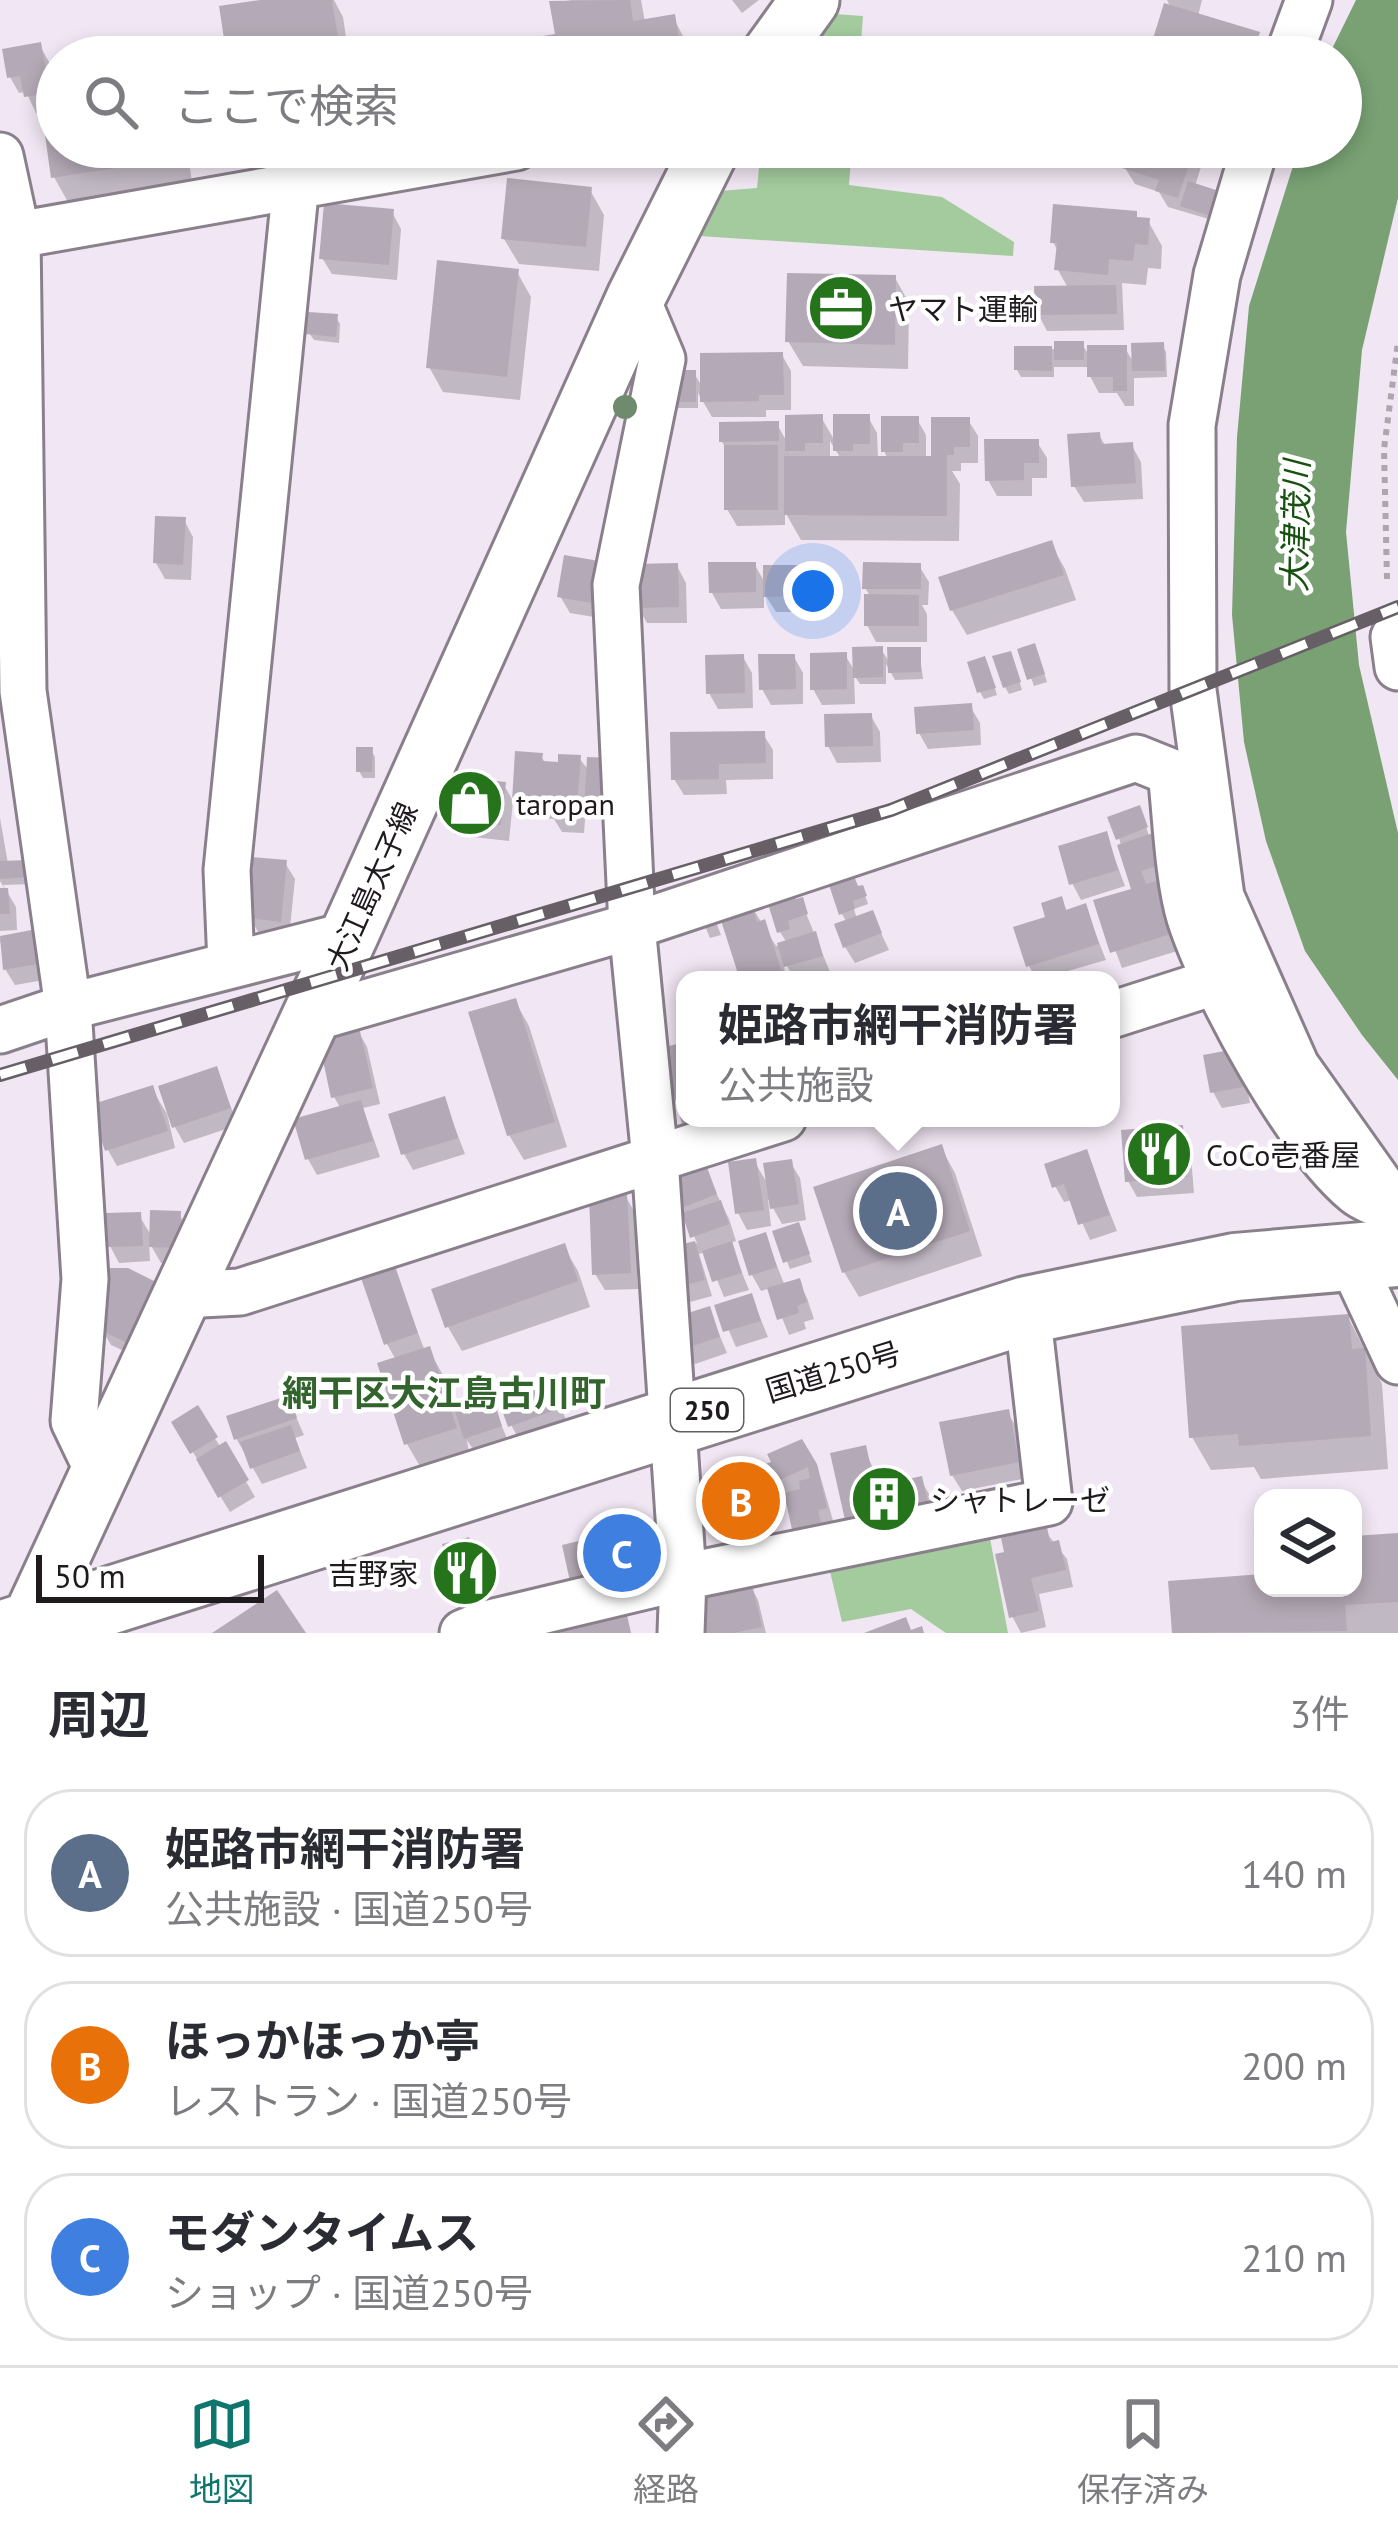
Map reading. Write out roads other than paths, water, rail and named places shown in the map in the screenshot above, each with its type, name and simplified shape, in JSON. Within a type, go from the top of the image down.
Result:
[{"type":"highway","name":"国道250号","points":[[21,1630],[1027,1310],[1234,1267],[1373,1254]]},
{"type":"main road","points":[[784,36],[810,0]]},
{"type":"main road","name":"大江島太子線","points":[[21,1630],[182,1295],[636,297],[700,168]]},
{"type":"street","points":[[1296,36],[1310,0]]},
{"type":"street","points":[[0,156],[9,237],[23,691],[68,1007],[86,1279],[74,1420],[99,1473]]},
{"type":"street","points":[[9,237],[388,168]]},
{"type":"street","points":[[1250,168],[1217,275],[1192,425],[1193,690],[1221,897],[1296,1066],[1398,1210]]},
{"type":"street","points":[[231,964],[227,870],[296,183]]},
{"type":"street","points":[[636,297],[662,359],[616,585],[632,926],[655,1159],[683,1576],[681,1633]]},
{"type":"street","points":[[1398,635],[1394,637],[1398,667]]},
{"type":"street","points":[[310,1019],[632,926],[1136,758],[1171,772],[1189,914],[1216,981],[1275,1087],[1317,1151],[1359,1195],[1398,1210]]},
{"type":"street","points":[[0,1030],[68,1007],[349,935]]},
{"type":"street","points":[[1120,1012],[1216,981]]},
{"type":"street","points":[[182,1295],[240,1292],[755,1127]]},
{"type":"street","points":[[1373,1254],[1398,1361]]},
{"type":"street","points":[[463,1633],[683,1576],[1049,1502],[1027,1310]]},
{"type":"water","name":"大津茂川","points":[[1356,0],[1398,0],[1398,198],[1362,350],[1346,532],[1359,665],[1398,833],[1398,1080],[1305,951],[1266,841],[1244,742],[1232,615],[1237,437],[1249,306],[1292,168],[1362,168],[1362,36],[1338,36]]},
{"type":"railway","points":[[0,1075],[891,810],[1398,607]]},
{"type":"place","name":"ヤマト運輸","points":[[841,308]]},
{"type":"place","name":"taropan","points":[[470,803]]},
{"type":"place","name":"CoCo壱番屋","points":[[1159,1154]]},
{"type":"place","name":"姫路市網干消防署","points":[[898,1211]]},
{"type":"place","name":"シャトレーゼ","points":[[884,1499]]},
{"type":"place","name":"ほっかほっか亭","points":[[741,1501]]},
{"type":"place","name":"モダンタイムス","points":[[622,1553]]},
{"type":"place","name":"吉野家","points":[[465,1573]]},
{"type":"district","name":"網干区大江島古川町","points":[[444,1392]]}]
